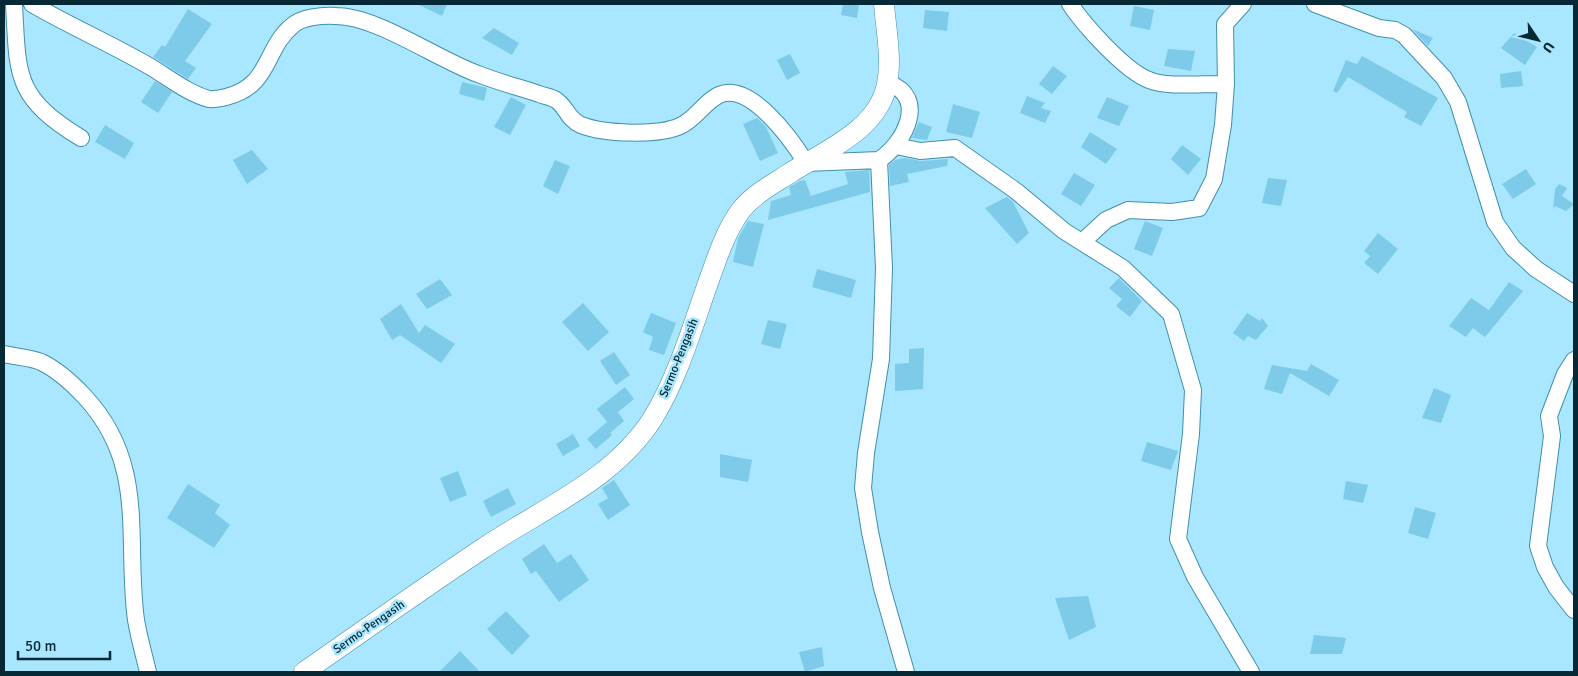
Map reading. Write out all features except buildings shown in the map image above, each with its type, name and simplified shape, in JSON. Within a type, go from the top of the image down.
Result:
[{"type":"main road","name":"Sermo-Pengasih","points":[[304,672],[484,547],[593,480],[632,446],[653,418],[676,372],[727,233],[742,209],[763,190],[858,129],[882,104],[888,83],[884,4]]},
{"type":"street","points":[[14,4],[15,45],[21,78],[30,97],[62,127],[81,138]]},
{"type":"street","points":[[32,4],[147,65],[192,92],[211,100],[244,91],[259,78],[283,34],[293,24],[318,18],[352,17],[421,47],[476,74],[556,99],[571,119],[581,125],[615,131],[655,132],[680,126],[718,95],[728,92],[737,93],[758,105],[797,147],[806,163],[879,160],[896,146],[905,131],[910,117],[909,104],[903,92],[897,86],[888,83]]},
{"type":"street","points":[[1070,4],[1081,21],[1094,34],[1134,72],[1150,81],[1226,84]]},
{"type":"street","points":[[1082,242],[1106,220],[1128,210],[1172,212],[1199,208],[1214,179],[1223,125],[1226,84],[1225,24],[1243,4]]},
{"type":"street","points":[[1315,4],[1379,28],[1396,30],[1404,35],[1444,78],[1458,102],[1495,222],[1513,248],[1536,269],[1574,294]]},
{"type":"street","points":[[896,146],[920,151],[955,148],[1082,242],[1123,268],[1172,314],[1193,390],[1191,434],[1178,539],[1195,577],[1251,672]]},
{"type":"street","points":[[879,160],[884,268],[881,359],[866,453],[863,488],[882,588],[906,672]]},
{"type":"street","points":[[4,354],[39,362],[58,372],[95,408],[115,438],[126,471],[132,502],[136,620],[148,672]]},
{"type":"street","points":[[1574,360],[1565,374],[1549,416],[1552,436],[1538,546],[1544,567],[1556,587],[1574,610]]}]
